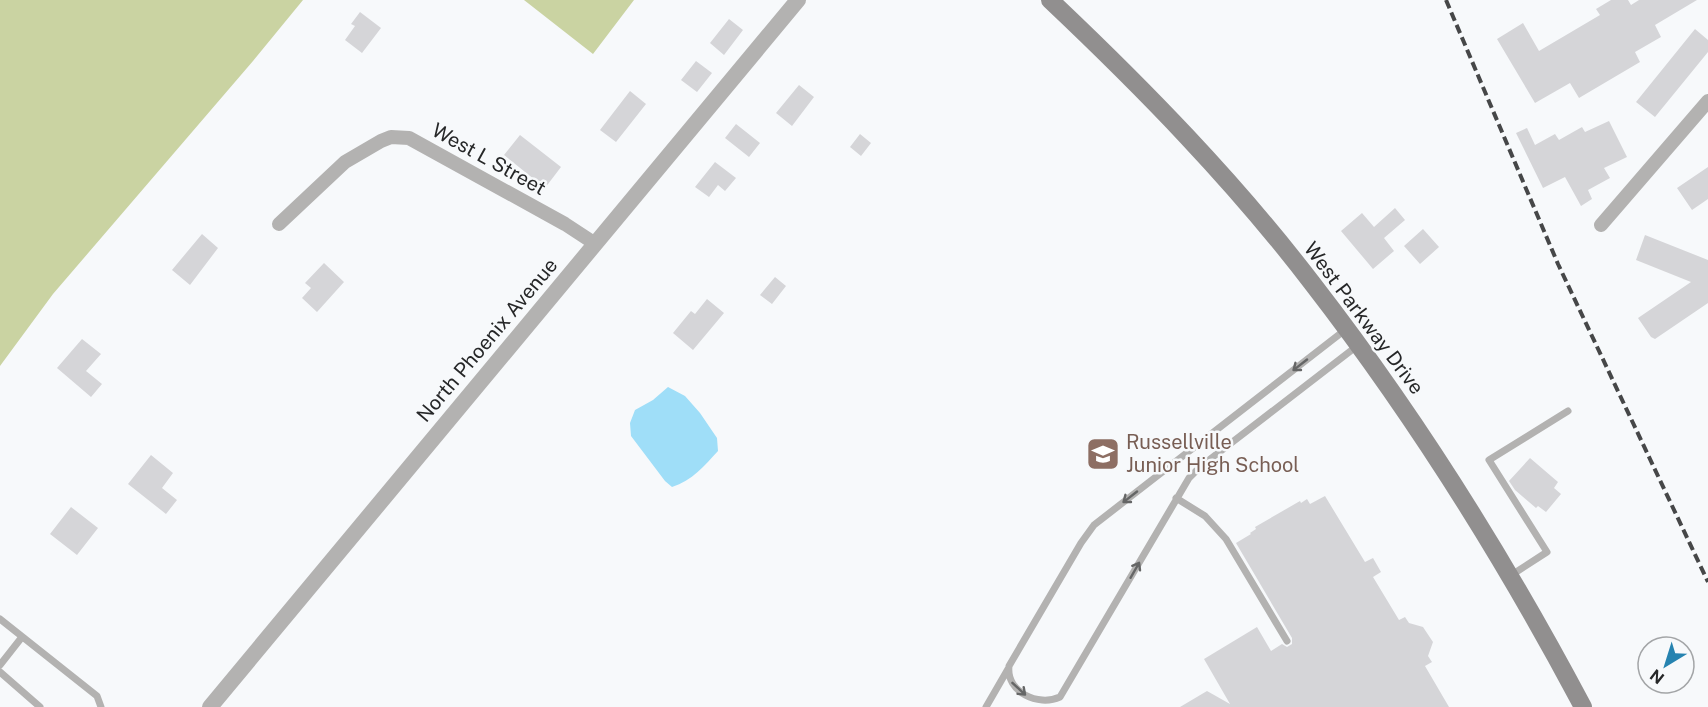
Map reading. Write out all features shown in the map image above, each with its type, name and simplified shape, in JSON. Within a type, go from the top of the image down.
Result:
[{"type":"main road","name":"West Parkway Drive","points":[[1050,0],[1181,131],[1253,211],[1311,281],[1411,419],[1467,505],[1536,620],[1583,707]]},
{"type":"street","name":"North Phoenix Avenue","points":[[210,707],[798,0]]},
{"type":"street","points":[[1601,225],[1708,101]]},
{"type":"street","name":"West L Street","points":[[279,224],[345,162],[391,137],[409,138],[565,224],[594,243]]},
{"type":"lane","points":[[986,707],[1081,543],[1094,525],[1347,329]]},
{"type":"lane","points":[[1054,707],[1176,498],[1194,472],[1359,345]]},
{"type":"lane","points":[[1510,576],[1547,552],[1489,460],[1568,411]]},
{"type":"lane","points":[[1176,498],[1204,516],[1226,539],[1287,641]]},
{"type":"lane","points":[[0,619],[97,696],[101,707]]},
{"type":"lane","points":[[0,665],[22,637]]},
{"type":"lane","points":[[1009,666],[1008,673],[1014,687],[1027,696],[1042,703],[1060,698]]},
{"type":"lane","points":[[0,672],[40,707]]},
{"type":"green space","points":[[0,0],[303,0],[53,294],[0,366]]},
{"type":"green space","points":[[524,0],[634,0],[593,54]]},
{"type":"water","points":[[668,387],[685,396],[700,413],[717,438],[718,451],[692,477],[672,487],[631,436],[630,423],[635,410],[653,400]]},
{"type":"building","points":[[1611,0],[1628,0],[1631,5],[1639,0],[1697,0],[1655,25],[1661,37],[1635,52],[1640,62],[1579,98],[1570,83],[1535,103],[1497,39],[1523,23],[1539,51],[1600,15],[1596,9]]},
{"type":"building","points":[[360,12],[381,28],[362,53],[345,40],[355,26],[351,24]]},
{"type":"building","points":[[729,19],[743,30],[724,55],[710,43]]},
{"type":"building","points":[[1695,29],[1708,40],[1708,52],[1655,117],[1636,102]]},
{"type":"building","points":[[696,61],[712,73],[697,92],[681,80]]},
{"type":"building","points":[[799,85],[814,97],[792,126],[776,113]]},
{"type":"building","points":[[630,91],[646,104],[616,142],[600,130]]},
{"type":"building","points":[[1609,121],[1627,157],[1604,168],[1610,178],[1588,190],[1592,199],[1581,206],[1565,177],[1543,188],[1516,133],[1527,128],[1535,145],[1555,134],[1559,140],[1582,127],[1585,132]]},
{"type":"building","points":[[736,124],[760,143],[749,157],[725,138]]},
{"type":"building","points":[[860,134],[871,143],[861,156],[850,147]]},
{"type":"building","points":[[520,135],[561,167],[545,188],[504,155]]},
{"type":"building","points":[[715,162],[736,178],[725,191],[718,185],[709,197],[695,187]]},
{"type":"building","points":[[1708,167],[1708,199],[1692,210],[1677,188]]},
{"type":"building","points":[[1395,208],[1405,220],[1384,238],[1394,251],[1373,269],[1341,231],[1362,213],[1374,227]]},
{"type":"building","points":[[1423,229],[1439,247],[1420,264],[1404,246]]},
{"type":"building","points":[[202,234],[218,248],[190,285],[172,270]]},
{"type":"building","points":[[1645,235],[1708,260],[1708,303],[1655,339],[1651,337],[1638,318],[1691,282],[1636,260]]},
{"type":"building","points":[[324,263],[344,282],[317,312],[302,298],[311,288],[305,283]]},
{"type":"building","points":[[775,277],[786,286],[772,304],[760,295]]},
{"type":"building","points":[[707,299],[724,313],[693,350],[673,333],[691,311],[695,314]]},
{"type":"building","points":[[82,339],[101,354],[86,371],[102,384],[91,397],[57,368]]},
{"type":"building","points":[[151,455],[173,473],[162,488],[177,500],[166,514],[128,484]]},
{"type":"building","points":[[1530,458],[1558,482],[1554,488],[1561,494],[1546,512],[1538,506],[1536,508],[1515,490],[1509,481]]},
{"type":"building","points":[[1325,496],[1365,562],[1373,558],[1381,572],[1373,577],[1399,620],[1405,617],[1409,623],[1423,627],[1433,642],[1428,656],[1432,662],[1425,666],[1449,707],[1180,707],[1207,691],[1230,704],[1204,659],[1257,627],[1271,651],[1282,644],[1287,647],[1292,644],[1292,638],[1236,543],[1251,534],[1256,529],[1255,527],[1300,501],[1301,503],[1307,499],[1310,504]]},
{"type":"building","points":[[71,507],[98,528],[77,555],[50,534]]},
{"type":"railway","points":[[1446,0],[1558,264],[1708,582]]},
{"type":"place","name":"Russellville Junior High School","points":[[1103,454]]}]
